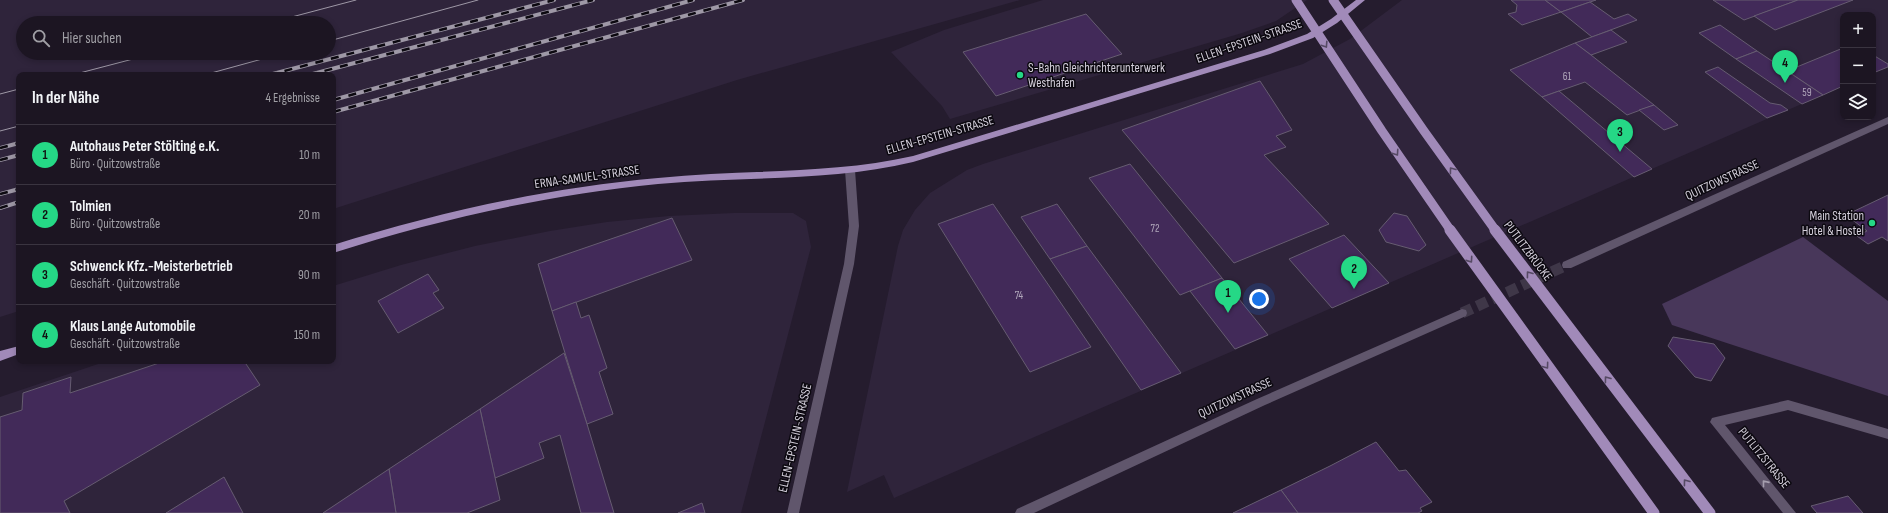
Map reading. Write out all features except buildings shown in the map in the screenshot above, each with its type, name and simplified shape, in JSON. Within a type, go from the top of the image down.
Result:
[{"type":"main road","points":[[1296,0],[1384,136],[1451,233],[1654,513]]},
{"type":"main road","name":"PUTLITZBRÜCKE","points":[[1333,0],[1445,161],[1606,378],[1710,513]]},
{"type":"main road","name":"ELLEN-EPSTEIN-STRASSE","points":[[850,170],[883,166],[913,159],[1267,52],[1310,36],[1334,21],[1361,0]]},
{"type":"main road","name":"ERNA-SAMUEL-STRASSE","points":[[336,248],[370,237],[465,212],[567,192],[631,184],[850,170]]},
{"type":"main road","points":[[0,356],[16,351]]},
{"type":"street","name":"QUITZOWSTRASSE","points":[[1567,265],[1888,120]]},
{"type":"street","name":"ELLEN-EPSTEIN-STRASSE","points":[[793,513],[849,264],[854,226],[850,170]]},
{"type":"street","name":"QUITZOWSTRASSE","points":[[1021,513],[1254,405],[1462,312]]},
{"type":"street","name":"PUTLITZSTRASSE","points":[[1790,513],[1716,422],[1788,405],[1888,434]]},
{"type":"shaded area","points":[[0,0],[1020,0],[737,80],[336,208],[336,72],[16,72],[16,312],[0,317]]},
{"type":"shaded area","points":[[1043,0],[1307,0],[1276,21],[1242,33],[950,119],[942,106],[891,52],[944,30]]},
{"type":"shaded area","points":[[1402,0],[1888,0],[1888,67],[1876,72],[1876,12],[1840,12],[1840,87],[894,498],[884,475],[847,492],[898,246],[903,230],[915,210],[930,193],[967,170],[983,164],[1303,64],[1350,39]]},
{"type":"shaded area","points":[[734,213],[793,213],[806,221],[811,247],[741,513],[0,513],[0,397],[98,364],[336,364],[336,285],[401,265],[475,246],[550,231],[607,222],[669,216]]},
{"type":"shaded area","points":[[1803,237],[1888,301],[1888,396],[1672,325],[1662,304]]},
{"type":"tunnel","points":[[1462,313],[1567,265]]},
{"type":"tram line","points":[[295,16],[356,0]]},
{"type":"tram line","points":[[336,39],[478,0]]},
{"type":"tram line","points":[[83,72],[129,60]]},
{"type":"tram line","points":[[215,72],[259,60]]},
{"type":"tram line","points":[[0,94],[16,90]]},
{"type":"tram line","points":[[0,131],[16,127]]},
{"type":"railway","points":[[336,57],[554,0]]},
{"type":"railway","points":[[320,72],[593,0]]},
{"type":"railway","points":[[336,99],[693,0]]},
{"type":"railway","points":[[336,111],[743,0]]},
{"type":"railway","points":[[280,72],[326,60]]},
{"type":"railway","points":[[0,148],[16,144]]},
{"type":"railway","points":[[0,160],[16,156]]},
{"type":"railway","points":[[0,194],[16,190]]},
{"type":"railway","points":[[0,208],[16,203]]},
{"type":"place","name":"S-Bahn Gleichrichterunterwerk Westhafen","points":[[1020,75]]},
{"type":"place","name":"Klaus Lange Automobile","points":[[1785,83]]},
{"type":"place","name":"Schwenck Kfz.-Meisterbetrieb","points":[[1620,152]]},
{"type":"place","name":"Main Station Hotel & Hostel","points":[[1872,223]]},
{"type":"place","name":"Tolmien","points":[[1354,289]]},
{"type":"place","name":"Autohaus Peter Stölting e.K.","points":[[1228,313]]}]
